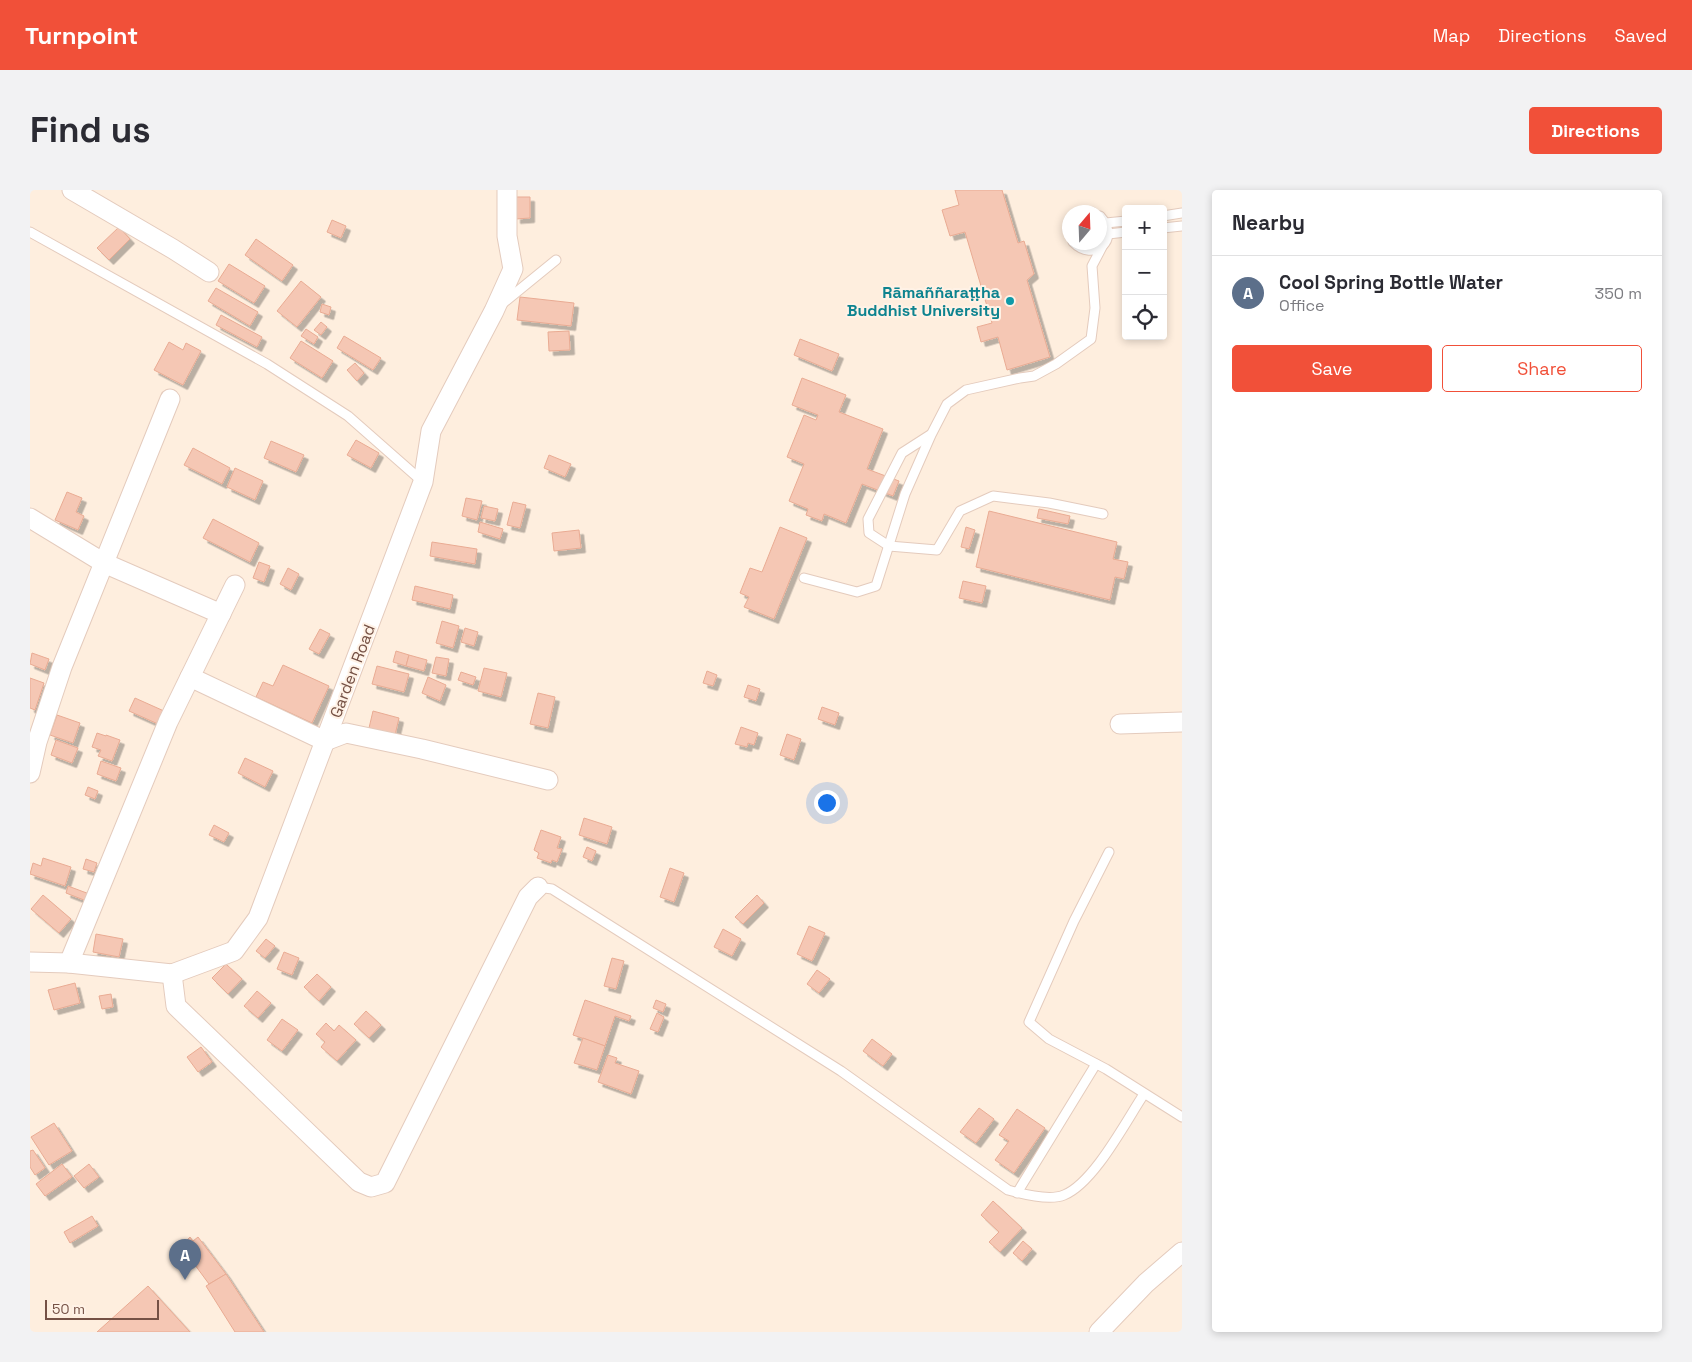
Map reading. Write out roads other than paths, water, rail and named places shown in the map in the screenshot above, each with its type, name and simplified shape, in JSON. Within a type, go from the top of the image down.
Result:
[{"type":"street","points":[[72,190],[209,272]]},
{"type":"street","name":"Garden Road","points":[[30,962],[69,963],[172,974],[234,951],[258,918],[423,482],[431,432],[494,311],[513,269],[507,236],[507,190]]},
{"type":"street","points":[[31,765],[62,667],[170,399]]},
{"type":"street","points":[[30,518],[104,563],[221,614]]},
{"type":"street","points":[[69,963],[168,722],[235,585]]},
{"type":"street","points":[[190,677],[325,742],[346,733],[422,749],[548,780]]},
{"type":"street","points":[[1120,724],[1182,722]]},
{"type":"street","points":[[172,974],[176,1006],[359,1182],[371,1187],[385,1183],[528,897],[538,887]]},
{"type":"street","points":[[1099,1332],[1146,1283],[1182,1252]]},
{"type":"lane","points":[[1167,215],[1182,213]]},
{"type":"lane","points":[[1107,223],[1122,221]]},
{"type":"lane","points":[[1167,228],[1182,226]]},
{"type":"lane","points":[[1107,228],[1108,234],[1122,232]]},
{"type":"lane","points":[[30,232],[267,364],[348,416],[423,482]]},
{"type":"lane","points":[[804,578],[857,592],[876,586],[905,494],[947,404],[966,390],[1034,376],[1056,364],[1091,339],[1095,308],[1092,266],[1100,250]]},
{"type":"lane","points":[[494,311],[556,260]]},
{"type":"lane","points":[[931,435],[902,453],[868,519],[869,533],[889,546],[937,550],[960,511],[993,496],[1049,503],[1103,514]]},
{"type":"lane","points":[[1108,852],[1074,921],[1029,1022],[1049,1039],[1096,1064],[1182,1117]]},
{"type":"lane","points":[[538,887],[552,889],[841,1072],[1008,1190],[1034,1197],[1063,1196],[1080,1185],[1092,1173],[1144,1094]]},
{"type":"lane","points":[[1017,1193],[1096,1064]]},
{"type":"place","name":"Rāmaññaraṭṭha Buddhist University","points":[[1010,301]]},
{"type":"place","name":"Cool Spring Bottle Water","points":[[185,1280]]}]
